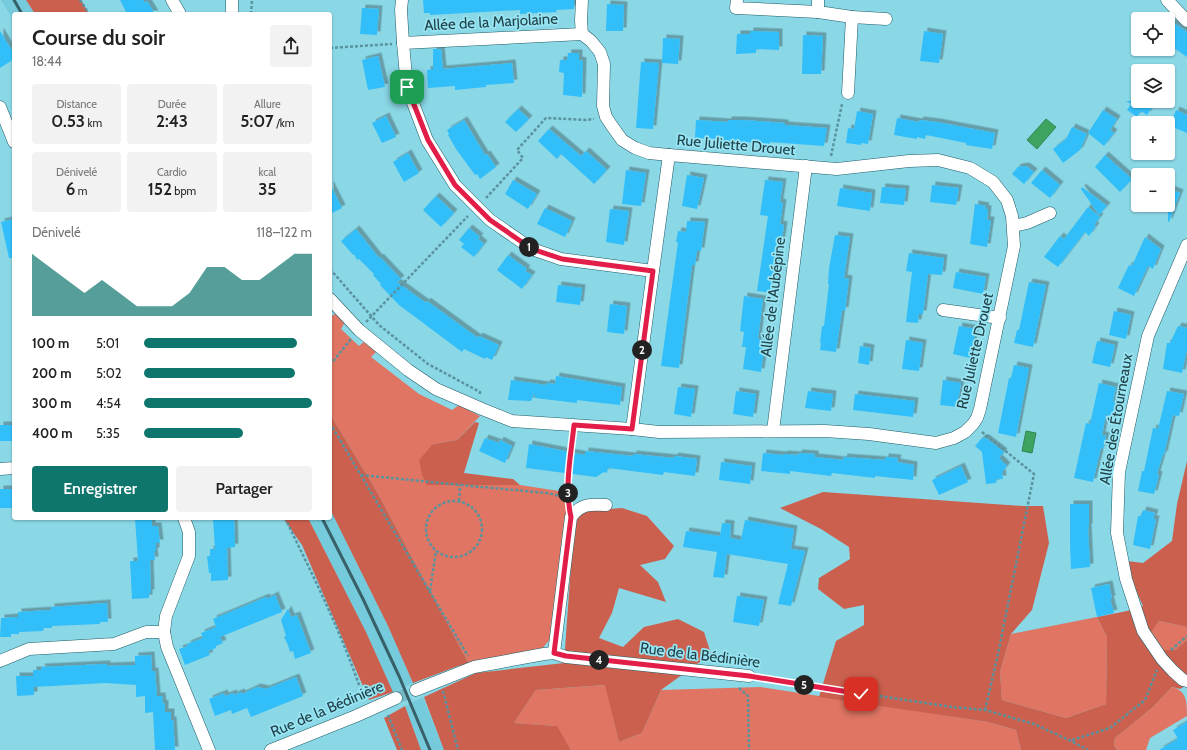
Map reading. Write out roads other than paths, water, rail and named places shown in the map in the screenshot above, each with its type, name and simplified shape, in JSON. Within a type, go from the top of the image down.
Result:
[{"type":"street","points":[[172,0],[179,12]]},
{"type":"street","points":[[232,0],[232,12]]},
{"type":"street","points":[[402,0],[402,43],[407,87],[428,140],[455,185],[490,220],[532,249],[562,259],[653,271]]},
{"type":"street","points":[[582,0],[582,34]]},
{"type":"street","points":[[737,0],[736,8],[818,12],[852,17],[886,19]]},
{"type":"street","points":[[818,0],[818,12]]},
{"type":"street","points":[[1167,0],[1187,22]]},
{"type":"street","points":[[848,93],[852,17]]},
{"type":"street","name":"Allée de la Marjolaine","points":[[402,43],[582,34]]},
{"type":"street","name":"Rue Juliette Drouet","points":[[332,301],[360,330],[408,370],[425,382],[436,389],[512,421],[659,432],[825,431],[869,434],[936,443],[954,438],[965,432],[973,424],[980,409],[1014,246],[1012,216],[1006,200],[993,182],[970,168],[938,160],[908,161],[837,169],[649,153],[635,148],[622,140],[606,117],[603,106],[604,64],[600,52],[591,41],[582,34]]},
{"type":"street","points":[[0,107],[3,125],[12,139]]},
{"type":"street","points":[[632,429],[670,155]]},
{"type":"street","name":"Allée de l'Aubépine","points":[[773,431],[806,166]]},
{"type":"street","points":[[1013,226],[1027,223],[1050,213]]},
{"type":"street","name":"Allée des Étourneaux","points":[[1187,245],[1148,336],[1119,472],[1117,533],[1126,579],[1143,631],[1162,659],[1183,680],[1187,681]]},
{"type":"street","points":[[943,310],[1000,318]]},
{"type":"street","points":[[0,469],[12,468]]},
{"type":"street","points":[[554,653],[571,517],[576,510],[583,506],[592,504],[606,505]]},
{"type":"street","points":[[185,520],[189,532],[189,556],[166,616],[164,632],[167,647],[209,750]]},
{"type":"street","points":[[0,660],[29,649],[114,644],[146,632],[164,632]]},
{"type":"street","name":"Rue de la Bédinière","points":[[416,690],[440,679],[474,667],[554,653],[566,656],[742,676]]},
{"type":"street","name":"Rue de la Bédinière","points":[[271,750],[396,698]]},
{"type":"tunnel","points":[[396,698],[416,690]]},
{"type":"railway","points":[[14,0],[21,12]]},
{"type":"railway","points":[[323,520],[363,599],[399,676],[430,750]]}]
